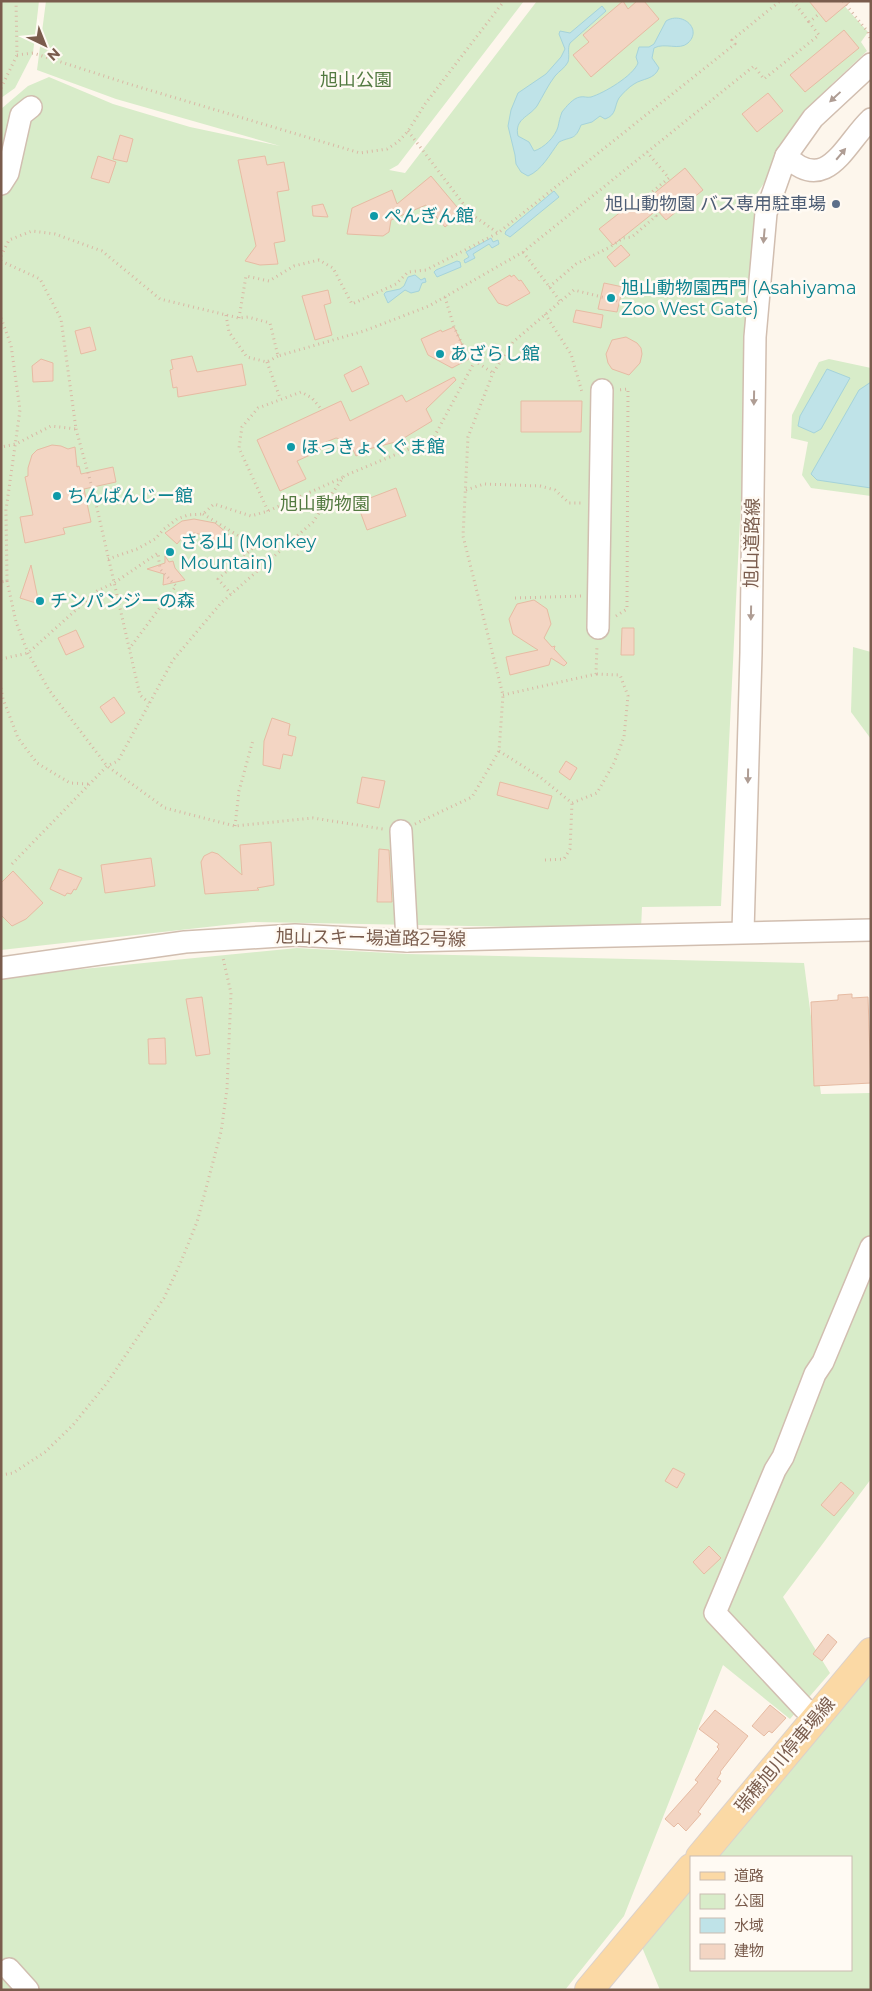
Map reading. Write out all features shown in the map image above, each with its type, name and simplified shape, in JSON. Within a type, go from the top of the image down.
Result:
[{"type":"main road","name":"瑞穂旭川停車場線","points":[[701,1856],[871,1652]]},
{"type":"main road","points":[[589,1990],[690,1869]]},
{"type":"street","name":"旭山道路線","points":[[743,932],[745,921],[751,630],[755,336],[766,213],[786,156],[812,118],[871,64]]},
{"type":"street","points":[[1,184],[8,173],[21,116],[31,107]]},
{"type":"street","points":[[786,156],[795,165],[813,171],[832,166],[871,119]]},
{"type":"street","points":[[598,628],[602,390]]},
{"type":"street","points":[[400,832],[407,941]]},
{"type":"street","points":[[743,932],[813,933],[871,930]]},
{"type":"street","name":"旭山スキー場道路2号線","points":[[1,968],[185,942],[295,935],[407,941],[743,932]]},
{"type":"street","points":[[817,1716],[804,1708],[715,1613],[775,1470],[783,1457],[815,1374],[823,1362],[871,1247]]},
{"type":"street","points":[[9,1969],[28,1990]]},
{"type":"path","points":[[1,88],[17,55],[16,1]]},
{"type":"path","points":[[17,55],[33,53],[129,84],[360,153],[387,149],[408,132],[425,104],[504,1]]},
{"type":"path","points":[[239,318],[246,276],[268,281],[294,266],[319,260],[333,268],[352,304],[396,284],[408,272],[426,270],[498,233],[735,44],[732,40],[780,1]]},
{"type":"path","points":[[226,315],[229,332],[247,357],[267,362],[278,356],[364,331],[429,306],[523,252],[754,66],[764,79],[819,35],[793,1]]},
{"type":"path","points":[[844,1],[868,32],[871,42]]},
{"type":"path","points":[[809,22],[819,14]]},
{"type":"path","points":[[408,132],[471,214],[498,233]]},
{"type":"path","points":[[549,287],[576,264],[610,247],[623,238],[632,237],[656,216],[642,200],[669,178],[647,152]]},
{"type":"path","points":[[1,256],[9,240],[32,231],[54,234],[102,251],[160,299],[239,318],[248,317],[270,323],[278,356]]},
{"type":"path","points":[[523,252],[560,301]]},
{"type":"path","points":[[1,261],[40,279],[61,319],[76,429],[93,491],[140,695],[149,703]]},
{"type":"path","points":[[1,318],[11,345],[20,410],[4,510],[7,581],[16,622],[28,652],[49,690],[107,766],[165,808],[235,826],[313,818],[400,832],[472,797],[499,751],[503,695],[464,536],[468,437],[493,373],[513,342],[574,290],[654,310],[679,312]]},
{"type":"path","points":[[445,297],[454,326],[469,359],[493,373]]},
{"type":"path","points":[[203,514],[214,504],[252,516],[268,511],[344,476],[433,439],[474,361]]},
{"type":"path","points":[[267,362],[280,398]]},
{"type":"path","points":[[268,511],[239,448],[242,427],[258,408],[280,398],[301,392],[312,398],[322,410]]},
{"type":"path","points":[[1,447],[16,444],[51,426],[76,429]]},
{"type":"path","points":[[12,864],[107,766],[118,761],[173,660],[221,603],[314,522],[344,476]]},
{"type":"path","points":[[466,490],[484,484],[540,486],[555,490],[569,503],[600,504]]},
{"type":"path","points":[[108,559],[148,543],[176,519],[188,514],[203,514],[255,546],[218,579],[231,594]]},
{"type":"path","points":[[1,659],[28,652],[97,591],[114,584],[158,553],[160,569],[167,579],[176,586],[129,648]]},
{"type":"path","points":[[1,582],[7,581]]},
{"type":"path","points":[[515,598],[598,596]]},
{"type":"path","points":[[572,804],[597,792],[614,763],[624,737],[628,696],[620,675],[596,674]]},
{"type":"path","points":[[1,688],[3,699],[18,738],[38,763],[70,783],[90,784]]},
{"type":"path","points":[[235,826],[239,791],[253,740]]},
{"type":"path","points":[[499,751],[540,777],[572,804]]},
{"type":"path","points":[[545,860],[564,859],[570,849],[572,804]]},
{"type":"path","points":[[1,1475],[13,1472],[45,1452],[73,1425],[107,1383],[164,1298],[180,1264],[196,1222],[218,1141],[228,1089],[231,993],[222,953]]},
{"type":"green space","points":[[1,1],[39,1],[33,53],[15,88],[1,98]]},
{"type":"green space","name":"旭山動物園","points":[[46,1],[524,1],[398,165],[389,170],[405,173],[537,1],[840,1],[868,32],[861,42],[867,51],[832,84],[756,195],[721,906],[642,907],[641,929],[252,922],[1,950],[1,109],[28,86],[49,77],[113,104],[190,127],[280,146],[116,99],[37,70]]},
{"type":"green space","points":[[829,359],[871,368],[871,496],[811,488],[802,475],[808,442],[791,438],[792,415],[819,362]]},
{"type":"green space","points":[[853,647],[871,652],[871,739],[851,712]]},
{"type":"green space","points":[[297,948],[408,954],[804,963],[821,1094],[871,1093],[871,1479],[783,1597],[830,1673],[790,1719],[723,1665],[624,1916],[565,1990],[1,1990],[1,977]]},
{"type":"green space","points":[[871,1652],[871,1990],[660,1990],[636,1933],[690,1869],[690,1971],[852,1971],[852,1856],[701,1856]]},
{"type":"water","points":[[602,6],[606,11],[570,43],[567,64],[552,79],[534,110],[518,126],[518,136],[529,142],[534,151],[545,145],[552,138],[557,131],[562,112],[572,101],[603,92],[630,73],[638,63],[636,57],[639,47],[649,47],[654,44],[666,21],[678,18],[689,23],[693,32],[692,38],[684,45],[676,47],[658,46],[654,48],[652,58],[659,68],[657,72],[626,90],[619,98],[612,115],[605,119],[600,116],[592,122],[581,125],[575,136],[559,142],[542,166],[528,176],[521,172],[516,164],[508,126],[511,110],[518,93],[546,74],[561,57],[565,49],[559,34],[560,31],[570,33]]},
{"type":"water","points":[[554,191],[559,197],[510,237],[505,234],[506,231]]},
{"type":"water","points":[[491,238],[493,242],[498,240],[499,244],[492,248],[489,244],[473,254],[475,258],[465,263],[464,260],[469,257],[466,252]]},
{"type":"water","points":[[457,261],[460,262],[461,267],[437,277],[434,272],[436,270]]},
{"type":"water","points":[[415,275],[421,280],[425,278],[426,282],[422,283],[419,291],[411,293],[405,290],[388,303],[384,294],[400,289],[404,286],[408,277]]},
{"type":"water","points":[[827,369],[850,378],[821,429],[814,433],[798,426],[800,416]]},
{"type":"water","points":[[871,382],[871,488],[817,480],[811,474],[859,390]]},
{"type":"building","points":[[623,1],[628,9],[637,1],[644,1],[659,19],[591,77],[573,55],[589,42],[583,35]]},
{"type":"building","points":[[809,1],[851,1],[826,22]]},
{"type":"building","points":[[844,30],[859,48],[805,92],[790,75]]},
{"type":"building","points":[[768,93],[783,111],[757,132],[742,114]]},
{"type":"building","points":[[120,135],[133,139],[127,162],[113,159]]},
{"type":"building","points":[[98,156],[116,162],[109,183],[91,178]]},
{"type":"building","points":[[265,156],[267,165],[284,162],[289,190],[277,192],[285,241],[274,243],[278,264],[260,265],[245,261],[256,246],[238,160]]},
{"type":"building","points":[[685,168],[703,190],[666,220],[657,210],[613,245],[599,229],[636,200],[640,205]]},
{"type":"building","points":[[431,176],[462,213],[445,227],[426,205],[391,220],[389,232],[383,236],[347,234],[352,208],[392,190],[397,204]]},
{"type":"building","points":[[323,204],[328,217],[313,216],[312,206]]},
{"type":"building","points":[[621,245],[630,255],[615,267],[607,257]]},
{"type":"building","points":[[510,275],[511,277],[514,275],[519,281],[521,280],[530,293],[507,306],[498,303],[488,288]]},
{"type":"building","name":"旭山動物園西門 (Asahiyama Zoo West Gate)","points":[[604,283],[623,287],[617,312],[598,309]]},
{"type":"building","points":[[328,290],[331,303],[324,305],[332,335],[315,340],[302,296]]},
{"type":"building","points":[[576,310],[603,315],[601,328],[573,322]]},
{"type":"building","points":[[90,327],[96,350],[81,354],[75,331]]},
{"type":"building","points":[[454,327],[469,359],[452,368],[428,355],[421,339],[441,330],[442,332]]},
{"type":"building","points":[[626,337],[637,343],[641,348],[642,354],[640,363],[629,375],[612,369],[606,354],[612,340]]},
{"type":"building","points":[[192,356],[197,372],[242,364],[246,385],[178,397],[177,387],[173,388],[170,370],[173,369],[171,360]]},
{"type":"building","points":[[41,359],[53,363],[53,381],[33,382],[32,366]]},
{"type":"building","points":[[361,366],[369,384],[352,392],[344,375]]},
{"type":"building","points":[[454,377],[456,380],[426,409],[432,421],[399,441],[369,449],[356,456],[349,441],[336,438],[326,442],[319,451],[297,461],[306,479],[280,491],[257,440],[341,401],[350,421],[402,395],[406,402]]},
{"type":"building","points":[[521,401],[582,401],[581,432],[521,432]]},
{"type":"building","name":"ちんぱんじー館","points":[[52,445],[68,449],[75,447],[77,467],[79,466],[81,474],[113,467],[116,482],[84,489],[91,522],[63,528],[65,534],[25,543],[20,517],[33,515],[25,477],[28,476],[32,455],[37,450]]},
{"type":"building","points":[[396,488],[406,516],[367,530],[357,503]]},
{"type":"building","name":"さる山 (Monkey Mountain)","points":[[194,519],[215,523],[227,533],[234,543],[219,550],[215,542],[208,536],[194,533],[182,538],[177,544],[165,533],[182,521]]},
{"type":"building","points":[[165,556],[169,562],[173,561],[175,568],[185,580],[163,585],[164,574],[147,569],[165,563]]},
{"type":"building","points":[[31,565],[39,604],[20,598]]},
{"type":"building","points":[[534,600],[547,609],[551,624],[544,638],[552,647],[555,646],[554,649],[567,663],[564,666],[551,658],[549,665],[510,675],[506,657],[538,650],[513,634],[509,619],[517,604]]},
{"type":"building","points":[[622,628],[634,628],[634,655],[621,655]]},
{"type":"building","points":[[76,630],[84,647],[66,655],[58,638]]},
{"type":"building","points":[[114,697],[125,713],[111,723],[100,707]]},
{"type":"building","points":[[272,718],[290,724],[288,735],[296,737],[292,756],[283,754],[280,769],[263,765],[264,741]]},
{"type":"building","points":[[566,761],[577,768],[570,780],[559,772]]},
{"type":"building","points":[[362,777],[385,781],[379,808],[357,803]]},
{"type":"building","points":[[500,782],[552,796],[548,809],[497,795]]},
{"type":"building","points":[[271,842],[274,885],[257,888],[259,890],[205,894],[201,862],[204,856],[212,852],[218,854],[242,875],[240,845]]},
{"type":"building","points":[[379,849],[389,850],[392,902],[377,902]]},
{"type":"building","points":[[151,858],[155,886],[105,893],[101,865]]},
{"type":"building","points":[[59,869],[82,878],[76,890],[74,889],[71,894],[67,893],[65,896],[50,889]]},
{"type":"building","points":[[13,871],[43,903],[26,919],[12,926],[1,915],[1,883]]},
{"type":"building","points":[[852,994],[852,998],[868,997],[871,1083],[814,1086],[811,1002],[838,1000],[838,995]]},
{"type":"building","points":[[202,997],[210,1054],[196,1056],[186,999]]},
{"type":"building","points":[[165,1038],[166,1064],[149,1064],[148,1039]]},
{"type":"building","points":[[673,1468],[685,1474],[677,1488],[665,1481]]},
{"type":"building","points":[[841,1482],[854,1493],[834,1516],[821,1505]]},
{"type":"building","points":[[709,1546],[721,1558],[704,1574],[693,1562]]},
{"type":"building","points":[[828,1634],[837,1642],[822,1661],[813,1654]]},
{"type":"building","points":[[770,1705],[786,1718],[772,1733],[769,1731],[764,1736],[752,1726]]},
{"type":"building","points":[[715,1710],[748,1736],[720,1772],[717,1779],[721,1781],[698,1812],[701,1814],[686,1831],[678,1823],[674,1827],[665,1819],[698,1782],[695,1780],[719,1749],[717,1747],[719,1744],[699,1729]]},
{"type":"place","name":"旭山動物園 バス専用駐車場","points":[[836,204]]},
{"type":"place","name":"ぺんぎん館","points":[[374,216]]},
{"type":"place","name":"旭山動物園西門 (Asahiyama Zoo West Gate)","points":[[611,298]]},
{"type":"place","name":"あざらし館","points":[[440,354]]},
{"type":"place","name":"ほっきょくぐま館","points":[[291,447]]},
{"type":"place","name":"ちんぱんじー館","points":[[57,496]]},
{"type":"place","name":"さる山 (Monkey Mountain)","points":[[170,552]]},
{"type":"place","name":"チンパンジーの森","points":[[40,601]]},
{"type":"park label","name":"旭山公園","points":[[356,80]]}]
